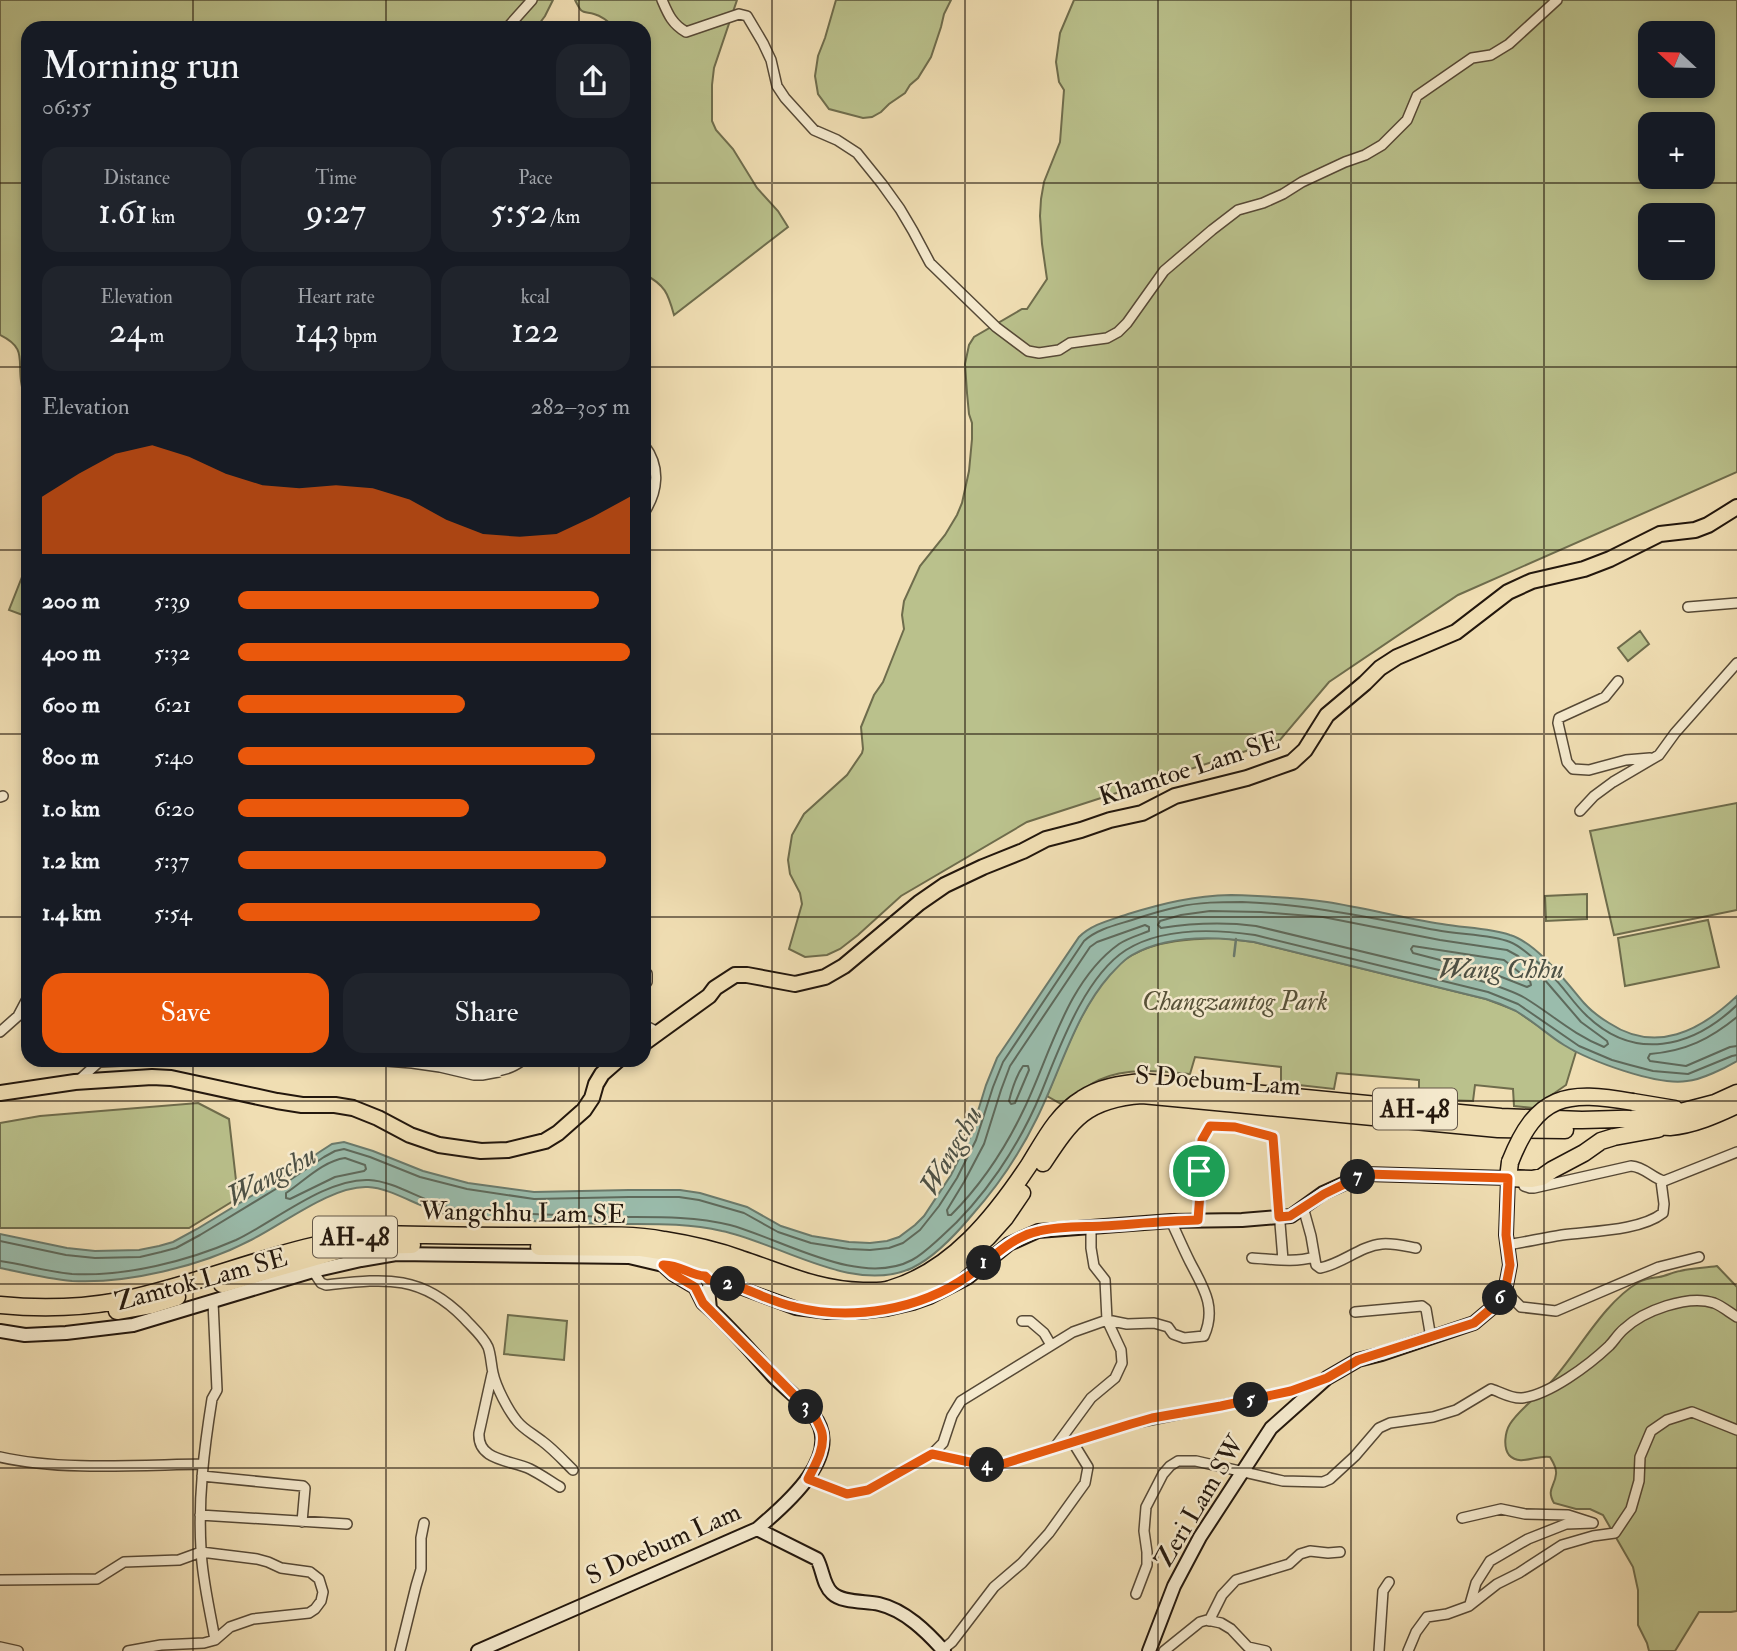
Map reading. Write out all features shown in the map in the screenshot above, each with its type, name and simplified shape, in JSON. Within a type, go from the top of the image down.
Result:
[{"type":"highway","name":"S Doebum Lam","points":[[703,1280],[726,1267],[839,1290],[887,1290],[912,1281],[962,1247],[981,1229],[1015,1186],[1054,1125],[1073,1106],[1114,1085],[1142,1082],[1501,1117],[1582,1120],[1653,1118],[1715,1103],[1737,1093]]},
{"type":"highway","name":"S Doebum Lam","points":[[717,1252],[814,1298],[851,1305],[883,1303],[915,1293],[950,1271],[997,1227],[1062,1133],[1081,1114],[1099,1104],[1128,1096],[1142,1095],[1498,1129],[1584,1130],[1654,1125],[1667,1127],[1699,1121],[1737,1105]]},
{"type":"highway","points":[[1667,1127],[1601,1141],[1542,1177],[1532,1180],[1513,1173],[1520,1139],[1545,1108],[1555,1102],[1575,1097],[1601,1097],[1679,1109],[1715,1103]]},
{"type":"highway","name":"Wangchhu Lam SE","points":[[0,1305],[71,1307],[116,1301],[316,1244],[372,1235],[617,1236],[662,1239],[717,1252]]},
{"type":"highway","name":"Wangchhu Lam SE","points":[[0,1315],[18,1318],[72,1317],[133,1309],[340,1250],[371,1246],[641,1248],[703,1280]]},
{"type":"main road","name":"Khamtoe Lam SE","points":[[651,1039],[735,975],[795,984],[825,977],[844,966],[919,903],[945,886],[1046,839],[1142,813],[1175,796],[1247,778],[1292,762],[1305,750],[1327,715],[1380,668],[1397,657],[1456,632],[1507,592],[1532,581],[1584,569],[1660,534],[1695,530],[1737,507]]},
{"type":"main road","points":[[0,1093],[78,1082],[170,1078],[277,1101],[353,1108],[410,1135],[439,1145],[481,1151],[508,1150],[545,1141],[558,1133],[584,1110],[602,1074],[610,1067]]},
{"type":"street","points":[[513,21],[532,0]]},
{"type":"street","points":[[662,0],[668,16],[677,27],[686,32],[739,14],[747,16],[771,60],[777,86],[785,98],[814,130],[857,153],[900,209],[930,263],[996,327],[1028,351],[1039,353],[1059,350],[1070,343],[1107,338],[1118,332],[1164,271],[1238,210],[1283,194],[1302,182],[1382,145],[1407,120],[1417,96],[1472,58],[1491,55],[1509,44],[1557,0]]},
{"type":"street","points":[[651,459],[656,469],[655,491],[651,499]]},
{"type":"street","points":[[1688,607],[1737,603]]},
{"type":"street","points":[[1580,811],[1613,782],[1659,755],[1737,663]]},
{"type":"street","points":[[1618,681],[1605,697],[1559,718],[1567,762],[1573,769],[1589,770],[1626,760],[1652,758]]},
{"type":"street","points":[[0,1032],[21,1010]]},
{"type":"street","points":[[651,1028],[660,1033]]},
{"type":"street","points":[[78,1082],[94,1067]]},
{"type":"street","points":[[440,1067],[474,1075],[514,1067]]},
{"type":"street","points":[[473,1067],[498,1072]]},
{"type":"street","points":[[1198,1220],[1202,1140],[1210,1126],[1235,1127],[1273,1137],[1283,1260]]},
{"type":"street","points":[[1513,1173],[1524,1186],[1530,1188],[1635,1166],[1661,1181],[1737,1153]]},
{"type":"street","points":[[703,1280],[720,1288],[740,1287],[796,1308],[828,1312],[887,1309],[930,1297],[967,1278],[1009,1244],[1038,1231],[1290,1216],[1324,1194],[1365,1174],[1513,1173]]},
{"type":"street","points":[[1513,1173],[1506,1235],[1510,1265],[1505,1291],[1521,1307],[1556,1311],[1659,1267],[1699,1257]]},
{"type":"street","points":[[1507,1245],[1562,1235],[1609,1231],[1656,1219],[1663,1213],[1661,1181]]},
{"type":"street","points":[[1303,1207],[1316,1265],[1320,1268],[1331,1266],[1373,1246],[1393,1244],[1416,1248]]},
{"type":"street","points":[[808,1479],[847,1494],[868,1490],[932,1454],[943,1443],[952,1416],[961,1401],[1073,1332],[1107,1320],[1127,1324],[1154,1323],[1167,1327],[1173,1334],[1184,1338],[1204,1336],[1210,1315],[1208,1299],[1171,1221]]},
{"type":"street","points":[[1054,1449],[1091,1398],[1115,1378],[1122,1363],[1121,1350],[1107,1320],[1105,1280],[1094,1266],[1091,1226]]},
{"type":"street","name":"Zamtok Lam SE","points":[[0,1331],[25,1335],[133,1325],[313,1272],[396,1254],[629,1257],[676,1266],[703,1280]]},
{"type":"street","points":[[1252,1258],[1283,1260],[1314,1257]]},
{"type":"street","points":[[313,1272],[321,1283],[326,1285],[391,1280],[418,1286],[433,1293],[461,1315],[488,1346],[496,1382],[516,1420],[573,1470]]},
{"type":"street","name":"S Doebum Lam","points":[[478,1651],[757,1529],[789,1502],[808,1479],[822,1445],[822,1433],[815,1416],[710,1309],[703,1280]]},
{"type":"street","name":"Zeri Lam SW","points":[[1149,1651],[1174,1586],[1200,1537],[1271,1428],[1327,1378],[1358,1360],[1474,1323],[1493,1307],[1505,1291]]},
{"type":"street","points":[[1136,1594],[1147,1564],[1144,1531],[1146,1507],[1163,1474],[1178,1461],[1196,1461],[1283,1481],[1323,1482],[1355,1456],[1379,1428],[1390,1423],[1433,1417],[1455,1410],[1491,1389],[1517,1398],[1545,1392],[1591,1361],[1625,1328],[1647,1314],[1683,1301],[1702,1300],[1716,1304],[1737,1317]]},
{"type":"street","points":[[213,1301],[217,1390],[212,1399],[202,1464],[200,1515],[201,1552],[215,1640]]},
{"type":"street","points":[[1355,1312],[1422,1306],[1426,1309],[1431,1338]]},
{"type":"street","points":[[1022,1321],[1030,1321],[1044,1333],[1051,1345]]},
{"type":"street","points":[[493,1372],[479,1433],[478,1441],[481,1447],[491,1456],[528,1468],[560,1487]]},
{"type":"street","points":[[932,1454],[993,1467],[1152,1418],[1291,1391],[1327,1378]]},
{"type":"street","points":[[1408,1651],[1416,1632],[1427,1617],[1447,1614],[1469,1606],[1497,1584],[1562,1545],[1615,1533],[1631,1509],[1639,1481],[1640,1457],[1651,1430],[1667,1420],[1692,1412],[1737,1430]]},
{"type":"street","points":[[757,1529],[817,1559],[824,1581],[836,1597],[880,1604],[901,1613],[926,1632],[943,1651],[994,1587],[1022,1563],[1049,1533],[1085,1483],[1088,1467],[1072,1441]]},
{"type":"street","points":[[0,1457],[15,1461],[78,1465],[202,1464]]},
{"type":"street","points":[[202,1476],[303,1486],[303,1522]]},
{"type":"street","points":[[1462,1518],[1501,1509],[1525,1514],[1568,1515],[1593,1522],[1566,1524],[1528,1539],[1490,1561],[1476,1583],[1469,1606]]},
{"type":"street","points":[[200,1515],[347,1524]]},
{"type":"street","points":[[400,1651],[421,1569],[424,1523]]},
{"type":"street","points":[[0,1580],[97,1579],[124,1562],[179,1560],[201,1552],[257,1559],[281,1568],[310,1572],[319,1579],[323,1592],[321,1601],[309,1613],[253,1619],[230,1627],[215,1640],[204,1643],[161,1645],[128,1651]]},
{"type":"street","points":[[1209,1621],[1222,1595],[1237,1580],[1289,1563],[1300,1553],[1340,1552]]},
{"type":"street","points":[[1379,1651],[1383,1591],[1389,1582]]},
{"type":"street","points":[[1164,1651],[1200,1622],[1209,1621],[1221,1623],[1231,1629],[1248,1647],[1266,1651]]},
{"type":"street","points":[[0,1647],[18,1651]]},
{"type":"green space","points":[[0,0],[553,0],[541,21],[21,21],[21,381],[17,349],[0,335]]},
{"type":"green space","points":[[575,0],[737,0],[714,68],[712,121],[757,188],[778,211],[788,227],[674,315],[665,290],[651,278],[651,21],[608,21],[579,8]]},
{"type":"green space","points":[[836,0],[951,0],[931,57],[918,78],[905,93],[872,117],[863,118],[829,109],[818,94],[815,76],[818,56]]},
{"type":"green space","points":[[1074,0],[1737,0],[1737,472],[1458,595],[1329,682],[1280,740],[1027,822],[901,896],[840,949],[827,955],[805,957],[789,949],[802,904],[800,893],[790,874],[788,860],[792,835],[804,814],[847,775],[862,753],[861,727],[904,629],[904,601],[920,566],[945,535],[962,503],[972,439],[965,364],[969,345],[974,337],[1022,309],[1027,309],[1047,279],[1040,216],[1044,182],[1060,142],[1064,90],[1059,82],[1056,62],[1060,33]]},
{"type":"green space","points":[[21,580],[21,614],[9,610]]},
{"type":"green space","points":[[1640,631],[1649,644],[1628,661],[1618,648]]},
{"type":"green space","points":[[1737,803],[1737,910],[1614,935],[1590,831]]},
{"type":"green space","points":[[1587,894],[1587,919],[1546,921],[1545,896]]},
{"type":"green space","points":[[1708,920],[1719,967],[1625,986],[1618,938]]},
{"type":"green space","name":"Changzamtog Park","points":[[1221,938],[1254,942],[1486,999],[1515,1010],[1576,1052],[1566,1085],[1533,1108],[1514,1106],[1513,1089],[1475,1085],[1473,1101],[1419,1099],[1419,1080],[1337,1073],[1334,1089],[1281,1083],[1281,1067],[1195,1057],[1190,1074],[1144,1071],[1121,1073],[1094,1082],[1063,1105],[1047,1096],[1080,1019],[1104,981],[1118,966],[1142,950],[1164,943]]},
{"type":"green space","points":[[198,1103],[229,1119],[238,1198],[189,1228],[0,1228],[0,1123],[40,1116]]},
{"type":"green space","points":[[1717,1266],[1737,1287],[1737,1611],[1699,1612],[1675,1651],[1649,1651],[1638,1625],[1638,1590],[1633,1567],[1603,1515],[1590,1509],[1576,1509],[1554,1503],[1551,1491],[1556,1472],[1550,1457],[1524,1460],[1513,1458],[1507,1452],[1506,1435],[1514,1418],[1551,1382],[1603,1315],[1626,1291],[1647,1279]]},
{"type":"green space","points":[[508,1315],[567,1321],[564,1360],[504,1354]]},
{"type":"water","name":"Wang Chhu","points":[[1231,895],[1327,902],[1510,935],[1541,954],[1595,1014],[1626,1032],[1644,1037],[1677,1034],[1693,1028],[1737,996],[1737,1061],[1693,1080],[1659,1080],[1606,1065],[1576,1051],[1516,1011],[1486,999],[1254,942],[1191,939],[1146,948],[1132,955],[1110,975],[1077,1026],[1046,1100],[1000,1181],[966,1222],[936,1252],[912,1268],[889,1275],[841,1271],[744,1237],[709,1228],[671,1224],[471,1218],[441,1213],[388,1191],[368,1187],[339,1192],[230,1250],[163,1272],[116,1280],[72,1281],[0,1268],[0,1234],[95,1251],[139,1250],[173,1242],[281,1178],[332,1144],[344,1142],[423,1171],[468,1183],[534,1192],[680,1190],[747,1207],[781,1226],[812,1236],[849,1242],[887,1241],[899,1237],[924,1216],[951,1175],[970,1137],[997,1058],[1079,937],[1102,923],[1128,914],[1191,899]]},
{"type":"waterway","points":[[1234,956],[1236,939]]},
{"type":"route","points":[[1210,1126],[1235,1127],[1273,1137],[1279,1217],[1290,1216],[1324,1194],[1365,1174],[1508,1178],[1506,1235],[1510,1265],[1505,1291],[1493,1307],[1474,1323],[1358,1360],[1327,1378],[1291,1391],[1152,1418],[993,1467],[932,1454],[868,1490],[847,1494],[808,1479],[822,1445],[822,1433],[815,1416],[703,1303],[695,1287],[663,1265],[676,1266],[705,1276],[709,1280],[740,1287],[796,1308],[828,1312],[887,1309],[930,1297],[967,1278],[1009,1244],[1038,1231],[1198,1220],[1199,1171],[1202,1140],[1210,1126]]},
{"type":"water label","name":"Wangchu","points":[[950,1150]]},
{"type":"water label","name":"Wangchu","points":[[271,1175]]}]
